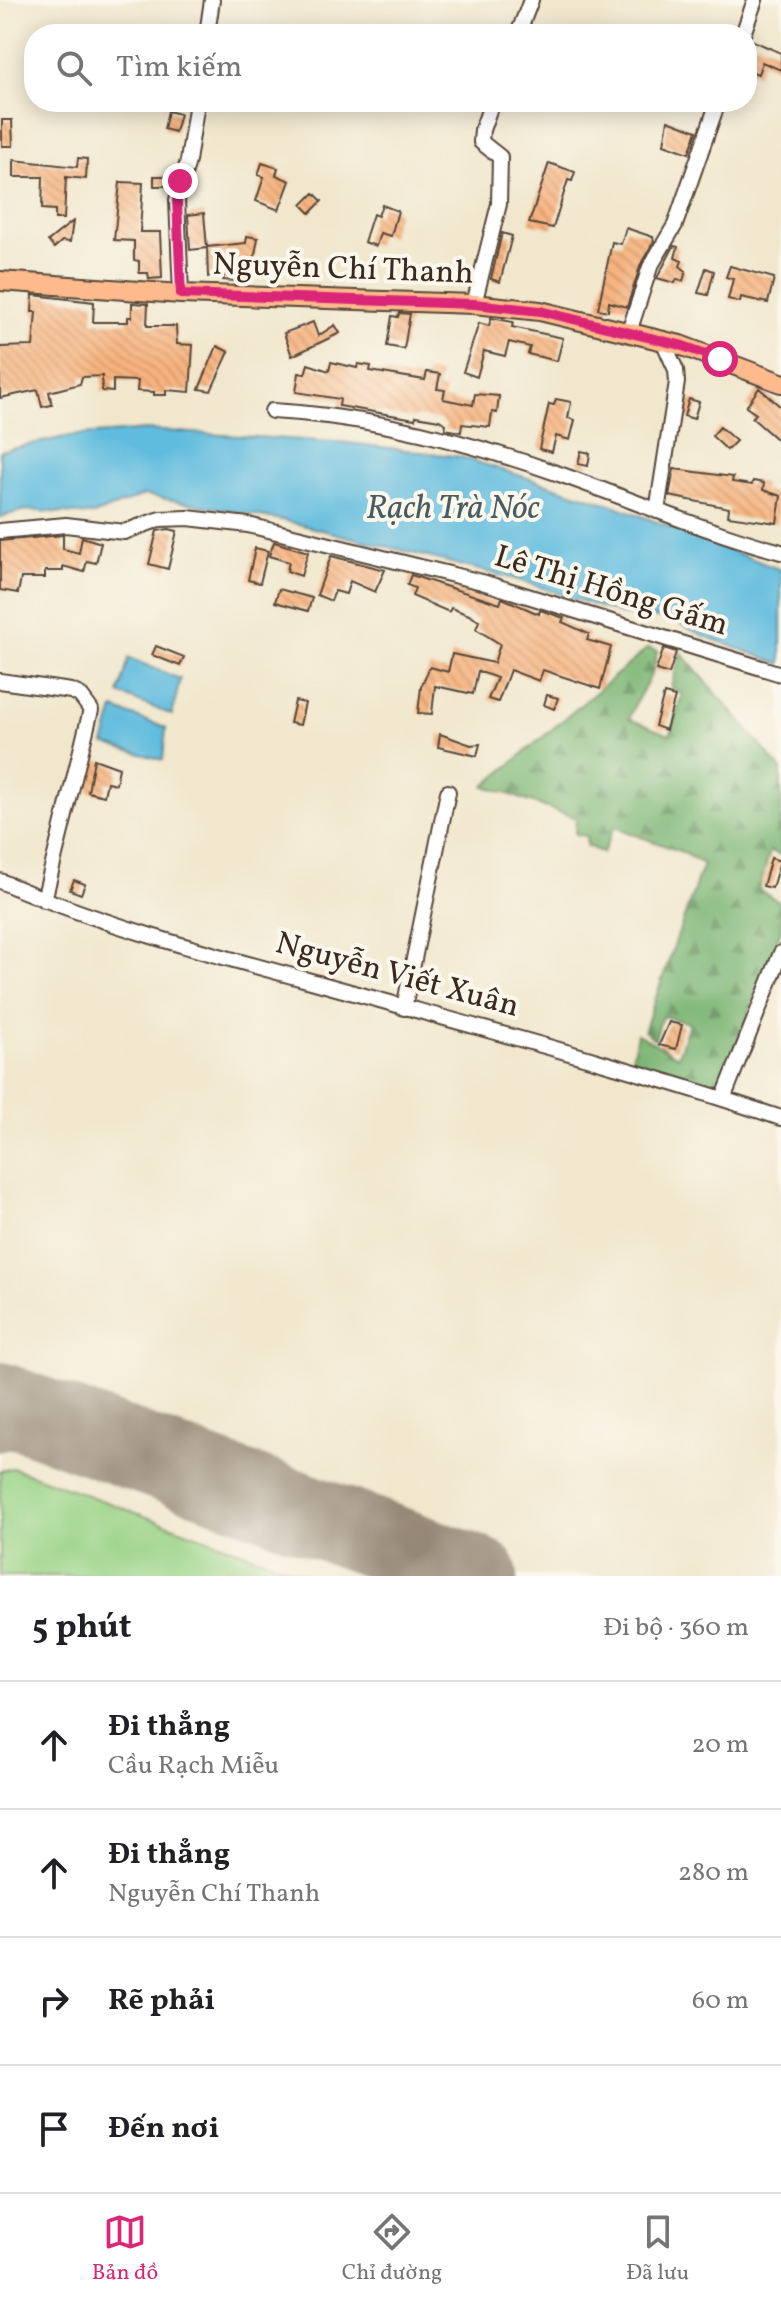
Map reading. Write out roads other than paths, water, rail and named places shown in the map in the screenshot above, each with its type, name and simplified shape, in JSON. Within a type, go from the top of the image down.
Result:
[{"type":"main road","name":"Nguyễn Chí Thanh","points":[[0,281],[181,294],[474,304],[540,311],[672,343],[781,383]]},
{"type":"street","points":[[208,24],[212,0]]},
{"type":"street","points":[[522,24],[531,0]]},
{"type":"street","points":[[747,24],[755,0]]},
{"type":"street","points":[[181,294],[177,200],[188,161],[195,112]]},
{"type":"street","points":[[474,304],[501,180],[500,157],[481,142],[480,136],[488,112]]},
{"type":"street","points":[[629,332],[650,267],[675,225],[715,112]]},
{"type":"street","points":[[657,511],[677,382],[672,343]]},
{"type":"street","points":[[272,411],[328,415],[391,426],[558,474],[781,552]]},
{"type":"street","name":"Lê Thị Hồng Gấm","points":[[0,531],[66,525],[124,532],[160,519],[188,518],[248,525],[482,582],[781,674]]},
{"type":"street","points":[[0,681],[71,691],[80,695],[91,710],[44,900]]},
{"type":"street","points":[[404,1008],[448,792]]},
{"type":"street","name":"Nguyễn Viết Xuân","points":[[0,881],[44,900],[228,959],[781,1118]]},
{"type":"street","points":[[723,1099],[781,953]]},
{"type":"water","name":"Rạch Trà Nóc","points":[[146,430],[349,443],[461,457],[613,505],[781,570],[781,664],[704,636],[669,619],[620,614],[519,580],[282,520],[144,495],[93,515],[25,510],[0,517],[0,451],[70,436]]},
{"type":"water","points":[[129,658],[180,679],[172,715],[119,694]]},
{"type":"water","points":[[114,709],[166,728],[163,760],[104,744]]}]
